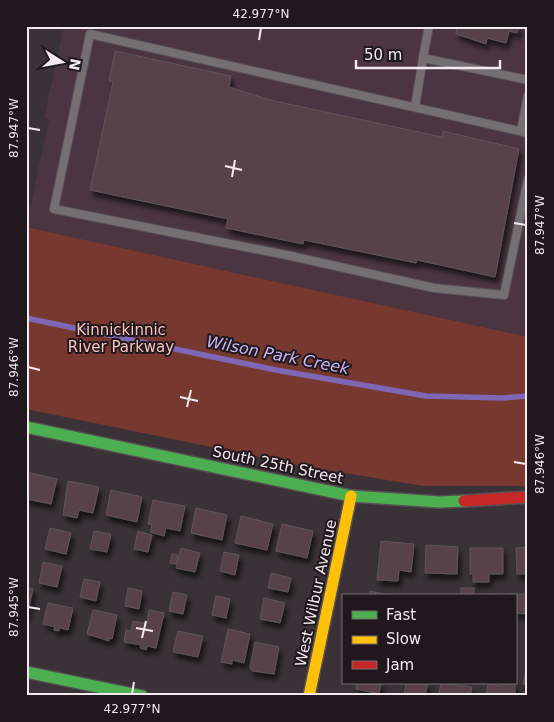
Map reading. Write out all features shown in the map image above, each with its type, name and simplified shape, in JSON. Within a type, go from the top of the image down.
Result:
[{"type":"street","name":"South 25th Street","points":[[26,427],[351,496],[440,502],[528,497]]},
{"type":"street","name":"West Wilbur Avenue","points":[[310,696],[351,496]]},
{"type":"street","points":[[26,672],[142,696]]},
{"type":"lane","points":[[415,107],[429,26]]},
{"type":"lane","points":[[528,95],[524,132],[415,107],[347,94],[90,30],[54,209],[291,256],[434,288],[504,295],[528,179]]},
{"type":"lane","points":[[422,58],[528,80]]},
{"type":"shaded area","points":[[64,26],[528,26],[528,337],[26,227],[49,120],[44,118]]},
{"type":"green space","name":"Kinnickinnic River Parkway","points":[[26,227],[528,337],[528,486],[423,486],[303,466],[26,409]]},
{"type":"building","points":[[457,26],[519,26],[517,33],[509,31],[506,43],[487,38],[486,44],[456,34]]},
{"type":"building","points":[[115,51],[231,76],[229,87],[270,100],[442,137],[443,131],[519,149],[495,277],[417,260],[416,263],[304,240],[303,244],[226,228],[228,219],[90,190],[113,82],[109,81]]},
{"type":"building","points":[[26,472],[57,479],[51,504],[26,499]]},
{"type":"building","points":[[68,481],[99,487],[93,513],[79,510],[77,518],[63,515]]},
{"type":"building","points":[[111,490],[142,497],[137,522],[106,515]]},
{"type":"building","points":[[153,500],[185,506],[180,531],[166,528],[164,536],[150,532],[152,525],[148,524]]},
{"type":"building","points":[[196,508],[227,515],[222,540],[191,533]]},
{"type":"building","points":[[241,516],[273,524],[267,550],[235,543]]},
{"type":"building","points":[[282,524],[313,531],[307,558],[276,551]]},
{"type":"building","points":[[50,528],[71,533],[66,554],[45,549]]},
{"type":"building","points":[[94,531],[111,534],[107,552],[90,549]]},
{"type":"building","points":[[138,531],[152,535],[148,552],[134,549]]},
{"type":"building","points":[[381,541],[414,544],[411,572],[399,570],[398,581],[377,580]]},
{"type":"building","points":[[426,545],[458,547],[457,574],[425,573]]},
{"type":"building","points":[[528,547],[528,574],[517,574],[516,548]]},
{"type":"building","points":[[181,548],[200,553],[195,572],[176,568]]},
{"type":"building","points":[[470,548],[503,548],[503,574],[489,574],[489,582],[473,582],[473,574],[470,574]]},
{"type":"building","points":[[224,552],[239,555],[235,575],[220,571]]},
{"type":"building","points":[[172,554],[178,555],[176,564],[170,563]]},
{"type":"building","points":[[43,562],[62,566],[57,587],[39,583]]},
{"type":"building","points":[[271,573],[291,578],[288,592],[268,588]]},
{"type":"building","points":[[84,579],[100,582],[96,601],[80,597]]},
{"type":"building","points":[[26,587],[33,589],[27,617],[26,617]]},
{"type":"building","points":[[128,588],[142,591],[139,609],[125,606]]},
{"type":"building","points":[[461,588],[474,588],[474,594],[461,594]]},
{"type":"building","points":[[370,591],[384,594],[369,594]]},
{"type":"building","points":[[173,592],[187,595],[183,614],[169,611]]},
{"type":"building","points":[[516,594],[527,594],[527,614],[516,613]]},
{"type":"building","points":[[216,596],[230,599],[226,618],[212,615]]},
{"type":"building","points":[[264,598],[285,603],[280,623],[260,619]]},
{"type":"building","points":[[48,603],[73,608],[68,630],[60,628],[59,631],[54,630],[55,627],[43,624]]},
{"type":"building","points":[[93,610],[117,615],[112,639],[109,638],[109,641],[87,634]]},
{"type":"building","points":[[149,610],[164,613],[156,648],[147,646],[146,650],[140,648],[141,645],[124,642],[126,630],[131,631],[133,621],[147,624]]},
{"type":"building","points":[[228,629],[250,634],[244,663],[232,660],[232,664],[221,662]]},
{"type":"building","points":[[178,631],[203,636],[198,657],[173,652]]},
{"type":"building","points":[[255,642],[279,647],[274,674],[252,671],[250,668]]},
{"type":"building","points":[[528,663],[528,685],[523,684]]},
{"type":"building","points":[[357,684],[381,684],[379,694],[356,689]]},
{"type":"building","points":[[406,684],[428,684],[425,696],[404,696]]},
{"type":"building","points":[[441,684],[472,687],[470,696],[444,696],[444,694],[439,693]]},
{"type":"building","points":[[488,684],[500,686],[501,684],[515,684],[515,696],[486,694]]},
{"type":"waterway","name":"Wilson Park Creek","points":[[26,318],[276,370],[426,396],[503,398],[528,396]]},
{"type":"traffic: fast","points":[[26,427],[351,496],[440,502],[464,501]]},
{"type":"traffic: fast","points":[[26,672],[142,696]]},
{"type":"traffic: slow","points":[[309,696],[351,496]]},
{"type":"traffic: jam","points":[[464,501],[528,497]]}]
